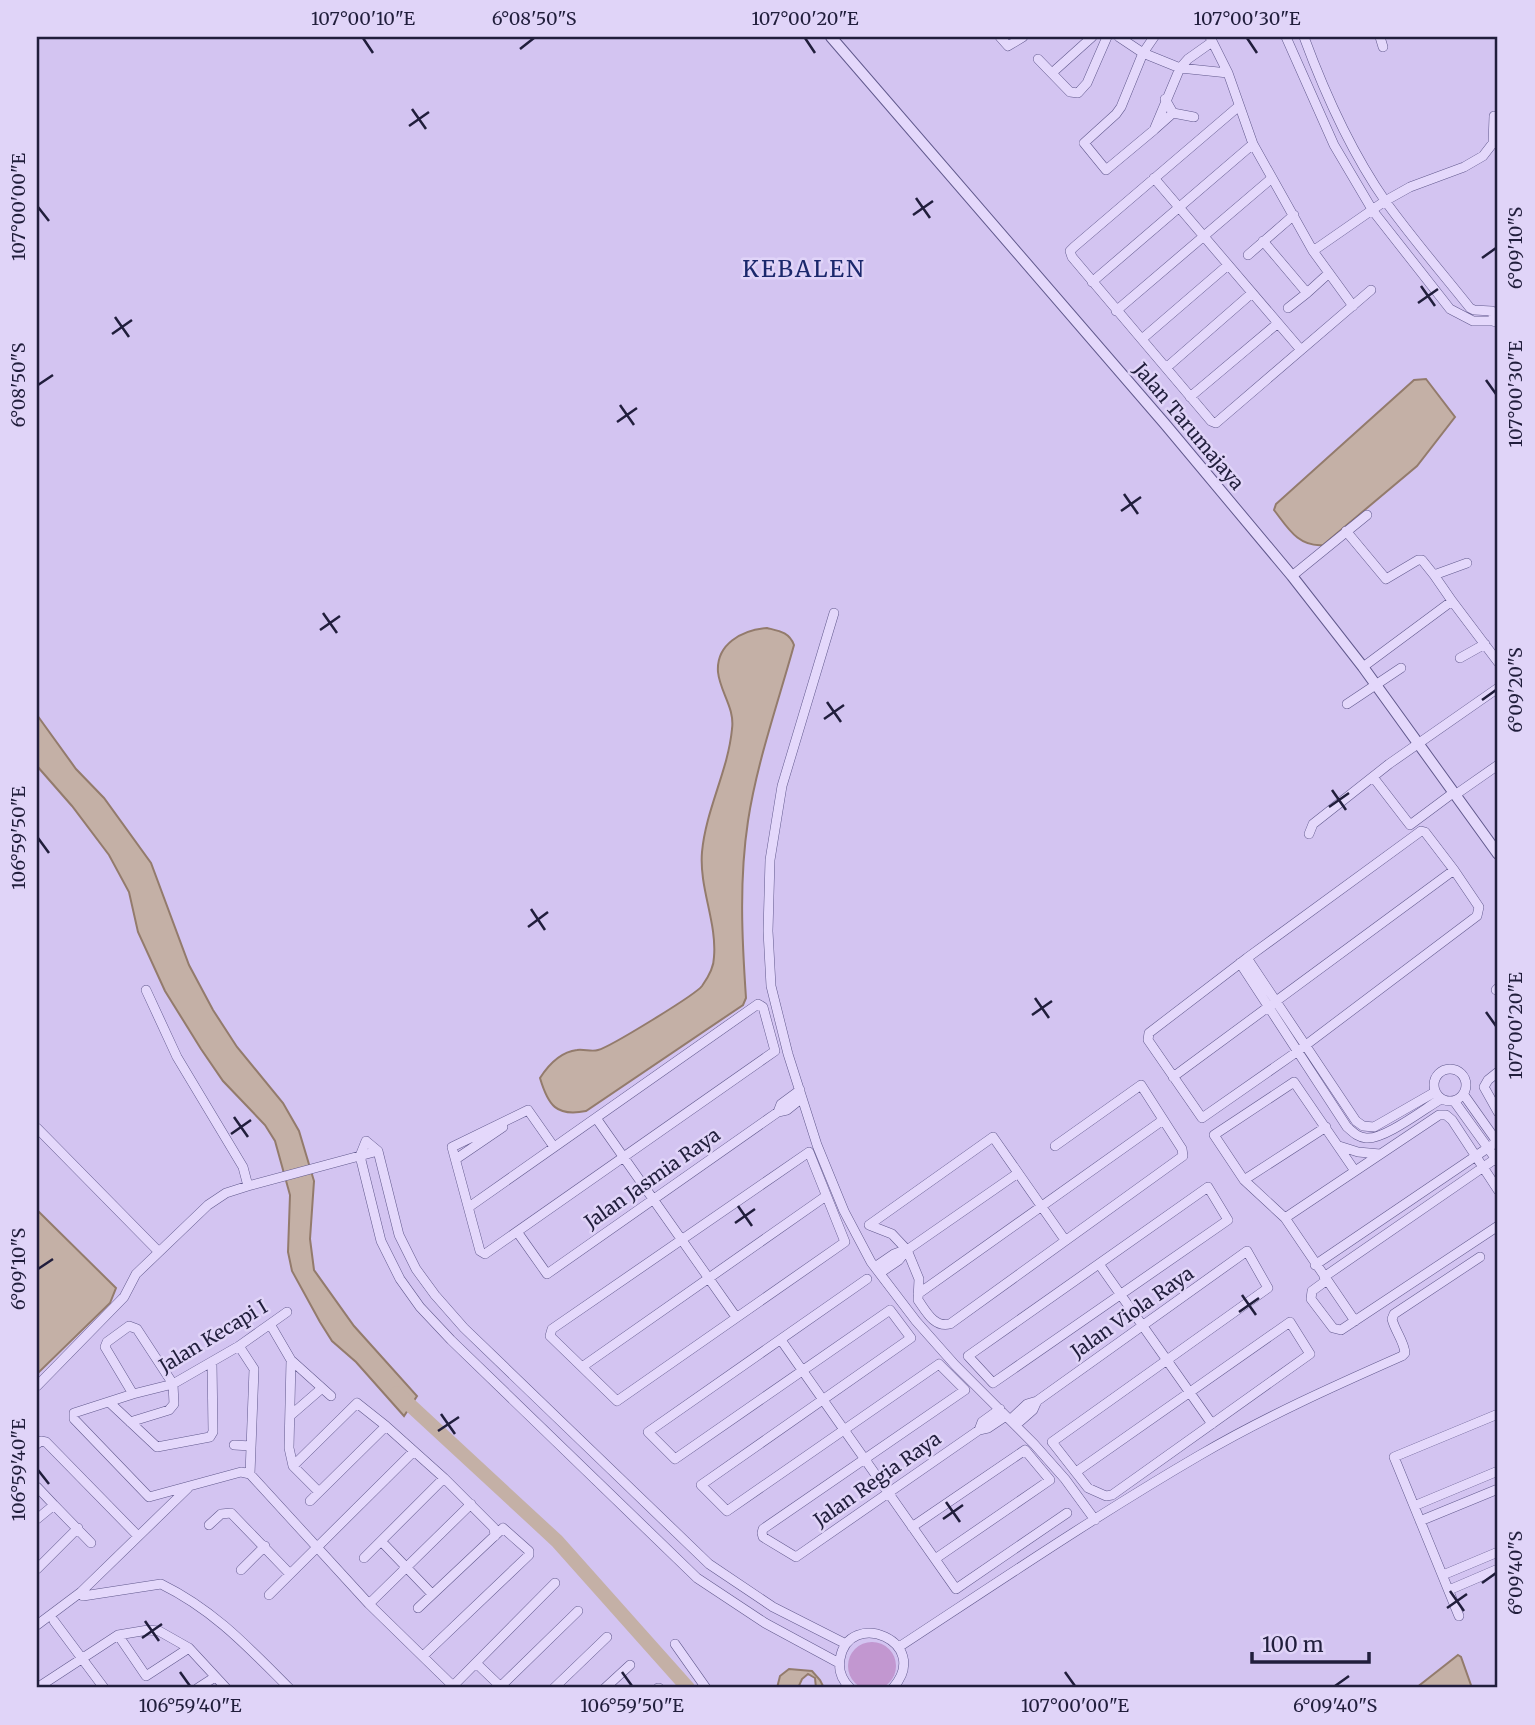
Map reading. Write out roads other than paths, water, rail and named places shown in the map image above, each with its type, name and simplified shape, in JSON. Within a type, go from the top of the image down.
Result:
[{"type":"street","name":"Jalan Tarumajaya","points":[[831,37],[1165,424],[1297,572],[1496,848]]},
{"type":"street","points":[[1000,37],[1008,46],[1023,37]]},
{"type":"street","points":[[1052,73],[1092,37]]},
{"type":"street","points":[[1038,59],[1070,92],[1079,93],[1087,83],[1107,37]]},
{"type":"street","points":[[1119,37],[1143,53],[1180,68],[1228,73]]},
{"type":"street","points":[[1154,37],[1143,53],[1121,107],[1084,143],[1103,168],[1109,169],[1173,113]]},
{"type":"street","points":[[1286,37],[1334,145],[1373,211],[1450,309],[1473,321],[1496,322],[1492,311],[1470,308],[1385,201],[1352,146],[1320,79],[1304,37]]},
{"type":"street","points":[[1380,37],[1384,47]]},
{"type":"street","points":[[1154,130],[1180,68],[1211,39],[1228,73],[1253,144],[1313,251],[1353,306]]},
{"type":"street","points":[[1306,85],[1320,79]]},
{"type":"street","points":[[1166,99],[1173,113]]},
{"type":"street","points":[[1238,106],[1070,251],[1092,282],[1211,421],[1220,422],[1371,290]]},
{"type":"street","points":[[1173,113],[1194,117]]},
{"type":"street","points":[[1313,251],[1410,187],[1464,167],[1483,156],[1493,143],[1494,116]]},
{"type":"street","points":[[1092,282],[1253,144]]},
{"type":"street","points":[[1154,178],[1301,349]]},
{"type":"street","points":[[1116,311],[1272,178]]},
{"type":"street","points":[[1248,254],[1294,215]]},
{"type":"street","points":[[1263,241],[1307,293]]},
{"type":"street","points":[[1142,339],[1228,265]]},
{"type":"street","points":[[1288,308],[1329,273]]},
{"type":"street","points":[[1166,368],[1252,293]]},
{"type":"street","points":[[1190,397],[1278,323]]},
{"type":"street","points":[[1297,572],[1367,514]]},
{"type":"street","points":[[1346,531],[1387,579],[1420,560],[1498,662]]},
{"type":"street","points":[[1434,575],[1467,563]]},
{"type":"street","points":[[1365,665],[1452,601]]},
{"type":"street","points":[[834,612],[782,786],[770,860],[768,931],[771,986],[801,1094],[817,1145],[844,1211],[877,1270],[924,1329],[1065,1479],[1096,1520]]},
{"type":"street","points":[[1460,658],[1485,644]]},
{"type":"street","points":[[1348,704],[1401,668]]},
{"type":"street","points":[[1309,834],[1309,828],[1313,824],[1373,777],[1498,688]]},
{"type":"street","points":[[1373,777],[1410,825],[1498,765]]},
{"type":"street","points":[[1425,832],[1454,870],[1479,907],[1477,916],[1301,1048],[1202,1118],[1148,1040],[1149,1033],[1416,833],[1425,832]]},
{"type":"street","points":[[1173,1077],[1454,870]]},
{"type":"street","points":[[1243,961],[1301,1048],[1356,1121],[1363,1126],[1374,1127],[1438,1095],[1454,1101],[1497,1159],[1312,1291],[1311,1299],[1336,1330],[1341,1330],[1498,1226]]},
{"type":"street","points":[[145,990],[177,1057],[243,1167],[248,1186]]},
{"type":"street","points":[[468,1207],[758,1004],[763,1007],[775,1051],[485,1254],[480,1251],[468,1207],[456,1159],[452,1147],[528,1110]]},
{"type":"street","points":[[1438,1095],[1434,1080],[1441,1071],[1452,1068],[1462,1073],[1467,1084],[1464,1095],[1454,1101]]},
{"type":"street","points":[[1498,1072],[1484,1087],[1498,1112]]},
{"type":"street","points":[[1355,1171],[1296,1083],[1292,1082],[1214,1135],[1244,1180],[1284,1217],[1355,1321]]},
{"type":"street","points":[[1055,1146],[1141,1085],[1182,1150],[1183,1156],[950,1324],[937,1323],[918,1300],[919,1279],[907,1250],[892,1234],[869,1225],[993,1137],[1065,1240]]},
{"type":"street","name":"Jalan Jasmia Raya","points":[[518,1233],[547,1274],[778,1112],[781,1104],[801,1094]]},
{"type":"street","points":[[1315,1265],[1498,1142],[1464,1095]]},
{"type":"street","points":[[528,1110],[554,1147]]},
{"type":"street","points":[[456,1159],[528,1110]]},
{"type":"street","points":[[1284,1217],[1439,1115],[1446,1115],[1452,1120],[1498,1190]]},
{"type":"street","points":[[596,1118],[736,1317]]},
{"type":"street","points":[[918,1294],[1163,1120]]},
{"type":"street","points":[[1244,1180],[1326,1127]]},
{"type":"street","points":[[37,1128],[159,1252]]},
{"type":"street","points":[[839,1662],[765,1623],[697,1578],[461,1350],[421,1307],[400,1279],[382,1241],[360,1156],[366,1141],[378,1151],[399,1235],[416,1269],[464,1328],[709,1564],[773,1607],[846,1644]]},
{"type":"street","points":[[1339,1146],[1358,1152],[1380,1154]]},
{"type":"street","points":[[808,1152],[827,1196],[845,1242],[617,1401],[550,1336],[552,1329],[808,1152]]},
{"type":"street","points":[[37,1386],[124,1297],[136,1274],[208,1205],[226,1193],[360,1156]]},
{"type":"street","points":[[877,1270],[899,1260],[907,1250],[1018,1173]]},
{"type":"street","points":[[1208,1187],[1228,1220],[1121,1294],[993,1383],[968,1356],[1208,1187]]},
{"type":"street","points":[[582,1367],[827,1196]]},
{"type":"street","name":"Jalan Viola Raya","points":[[1008,1418],[1033,1410],[1037,1401],[1247,1251],[1268,1288],[1167,1360]]},
{"type":"street","points":[[899,1647],[1201,1454],[1294,1405],[1402,1356],[1405,1347],[1394,1326],[1394,1314],[1480,1257]]},
{"type":"street","points":[[1099,1264],[1212,1424]]},
{"type":"street","points":[[865,1459],[965,1390],[939,1364],[727,1511],[701,1485],[911,1338],[890,1310],[675,1459],[648,1432],[867,1279]]},
{"type":"street","name":"Jalan Kecapi I","points":[[149,1497],[74,1419],[74,1413],[173,1384],[239,1346],[287,1312]]},
{"type":"street","points":[[1076,1472],[1290,1322],[1310,1354],[1112,1495],[1106,1496],[1088,1488],[1052,1441],[1167,1360]]},
{"type":"street","points":[[270,1324],[291,1360],[331,1396]]},
{"type":"street","points":[[130,1422],[174,1404],[173,1384],[137,1329],[129,1326],[107,1342],[105,1347],[133,1394]]},
{"type":"street","points":[[781,1339],[956,1589],[1067,1513]]},
{"type":"street","points":[[239,1346],[254,1368],[250,1474]]},
{"type":"street","points":[[291,1360],[289,1448],[293,1466],[319,1492]]},
{"type":"street","points":[[109,1402],[160,1448],[210,1437],[213,1432],[212,1362]]},
{"type":"street","points":[[291,1415],[321,1389]]},
{"type":"street","points":[[293,1466],[356,1403],[444,1478],[494,1528],[495,1536]]},
{"type":"street","points":[[1459,1616],[1394,1457],[1498,1414]]},
{"type":"street","name":"Jalan Regia Raya","points":[[865,1459],[763,1529],[763,1537],[796,1557],[979,1430],[982,1422],[1008,1418]]},
{"type":"street","points":[[310,1501],[386,1426]]},
{"type":"street","points":[[40,1442],[138,1535]]},
{"type":"street","points":[[234,1446],[251,1446]]},
{"type":"street","points":[[912,1527],[1025,1450],[1050,1480],[935,1559]]},
{"type":"street","points":[[269,1595],[413,1452]]},
{"type":"street","points":[[1414,1506],[1498,1471]]},
{"type":"street","points":[[163,1511],[149,1497],[241,1472],[250,1474],[369,1604],[452,1687],[555,1583]]},
{"type":"street","points":[[364,1558],[444,1478]]},
{"type":"street","points":[[37,1632],[82,1594],[138,1535],[190,1486]]},
{"type":"street","points":[[37,1487],[91,1543]]},
{"type":"street","points":[[1420,1521],[1498,1489]]},
{"type":"street","points":[[369,1604],[471,1504]]},
{"type":"street","points":[[37,1519],[54,1505]]},
{"type":"street","points":[[209,1525],[221,1514],[231,1513],[290,1574]]},
{"type":"street","points":[[37,1569],[78,1528]]},
{"type":"street","points":[[418,1608],[505,1528],[529,1552],[423,1656]]},
{"type":"street","points":[[381,1541],[432,1594]]},
{"type":"street","points":[[241,1570],[265,1546]]},
{"type":"street","points":[[1443,1575],[1498,1552]]},
{"type":"street","points":[[1449,1590],[1498,1569]]},
{"type":"street","points":[[37,1625],[82,1594],[161,1584],[232,1630],[289,1688]]},
{"type":"street","points":[[765,1623],[773,1607]]},
{"type":"street","points":[[476,1663],[501,1688],[578,1611]]},
{"type":"street","points":[[54,1620],[104,1688]]},
{"type":"street","points":[[37,1688],[118,1635],[148,1630],[159,1631],[189,1648],[226,1688]]},
{"type":"street","points":[[850,1688],[841,1675],[839,1662],[846,1644],[863,1634],[873,1633],[883,1635],[899,1647],[903,1657],[900,1678],[893,1688]]},
{"type":"street","points":[[118,1635],[146,1676],[189,1648]]},
{"type":"street","points":[[554,1688],[607,1637]]},
{"type":"street","points":[[675,1644],[706,1688]]},
{"type":"street","points":[[605,1688],[630,1665]]},
{"type":"street","points":[[198,1688],[215,1677]]},
{"type":"street","points":[[51,1679],[58,1688]]},
{"type":"waterway","points":[[397,1393],[557,1541],[688,1688]]},
{"type":"district","name":"KEBALEN","points":[[804,268]]}]
